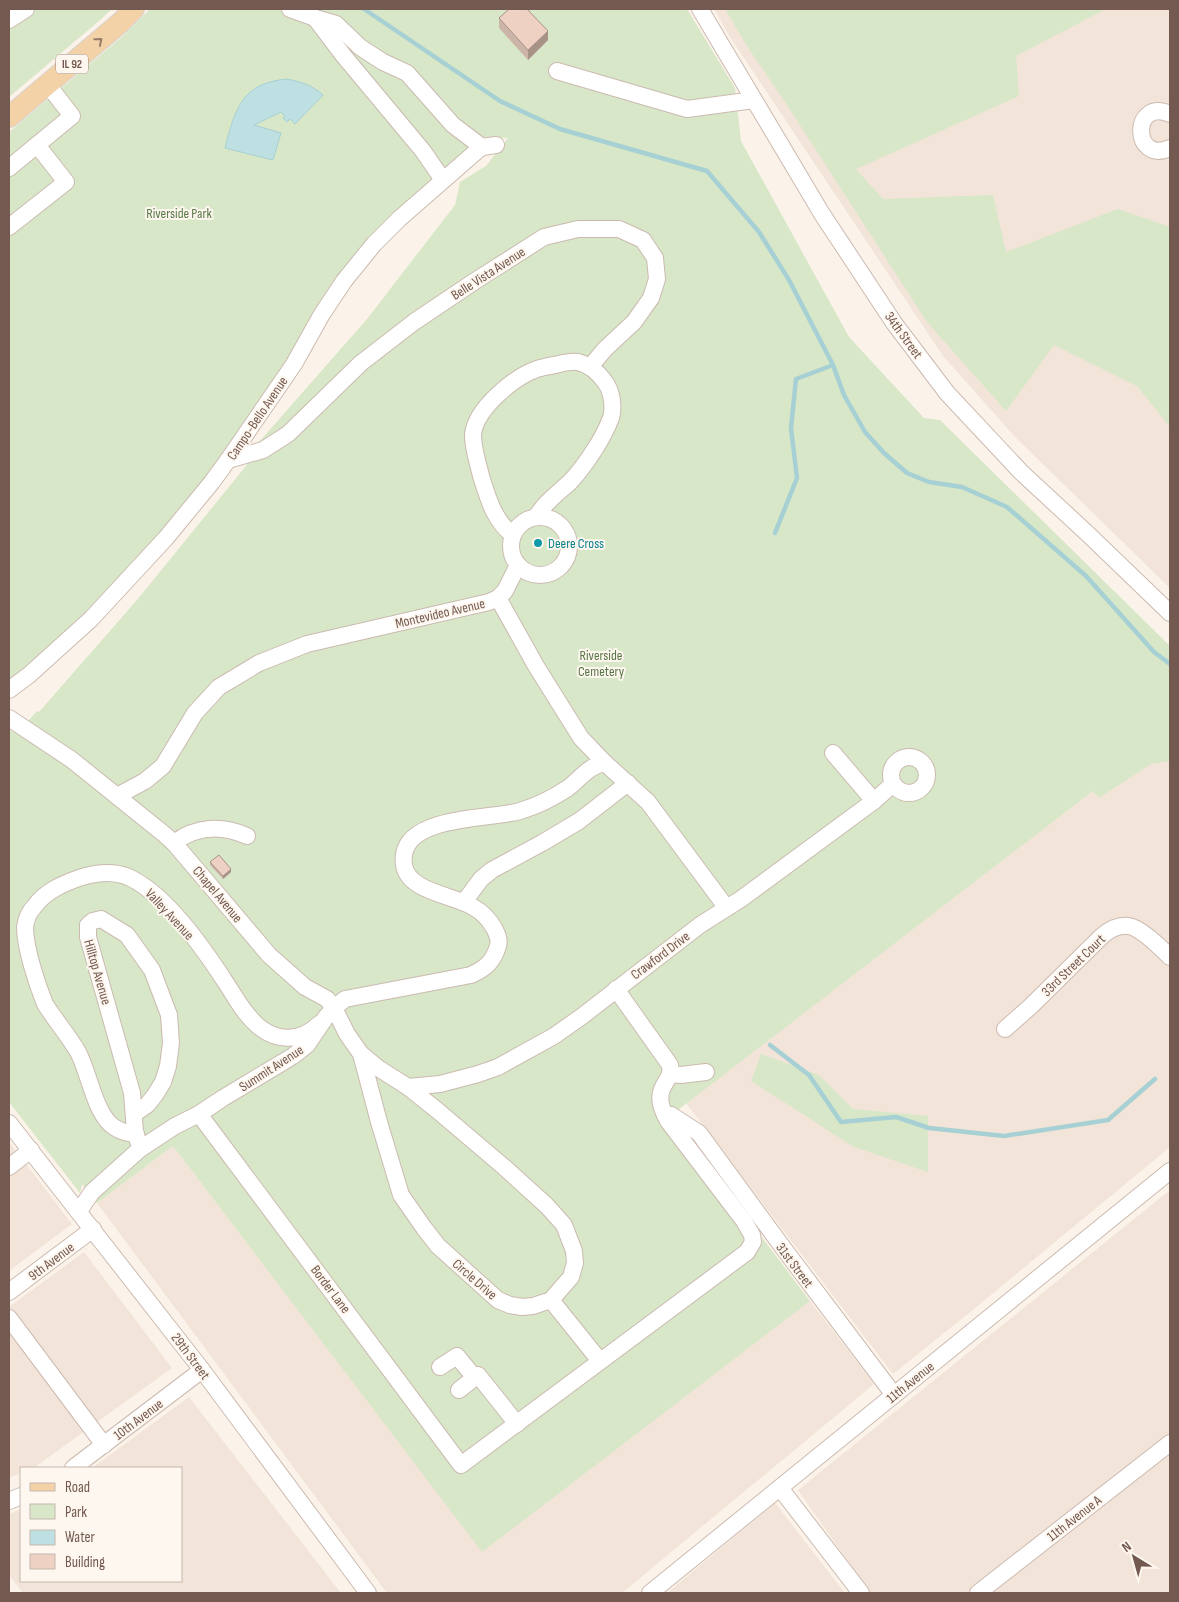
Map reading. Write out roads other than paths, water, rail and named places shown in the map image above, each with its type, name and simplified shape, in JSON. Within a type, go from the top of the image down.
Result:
[{"type":"main road","name":"IL 92","points":[[9,117],[134,9]]},
{"type":"street","points":[[9,20],[26,9]]},
{"type":"street","points":[[290,9],[315,18],[422,151],[443,180]]},
{"type":"street","name":"34th Street","points":[[700,9],[822,214],[894,323],[947,393],[1021,472],[1170,612]]},
{"type":"street","name":"Campo-Bello Avenue","points":[[9,690],[29,675],[91,619],[166,538],[212,482],[294,364],[322,314],[344,281],[374,244],[443,180],[489,146],[453,125],[406,73],[383,62],[360,47],[336,24],[315,18]]},
{"type":"street","points":[[557,72],[687,109],[754,100]]},
{"type":"street","points":[[9,168],[72,116],[48,85]]},
{"type":"street","points":[[1170,114],[1161,111],[1152,113],[1143,121],[1140,134],[1141,139],[1146,145],[1154,150],[1170,148]]},
{"type":"street","points":[[9,227],[66,182],[37,146]]},
{"type":"street","name":"Belle Vista Avenue","points":[[228,460],[263,450],[288,434],[368,357],[414,322],[544,237],[578,229],[620,228],[643,240],[655,258],[657,279],[650,298],[634,322],[605,349],[590,367]]},
{"type":"street","points":[[513,535],[498,519],[488,498],[474,450],[473,434],[477,421],[505,388],[529,372],[545,367],[576,362],[590,367],[608,386],[611,396],[612,416],[602,437],[584,464],[571,480],[541,508],[536,517]]},
{"type":"street","points":[[536,517],[551,519],[562,528],[568,537],[569,548],[565,560],[558,568],[538,575],[525,571],[518,565],[511,550],[511,541],[516,529],[525,521],[536,517]]},
{"type":"street","points":[[498,598],[505,591],[518,565]]},
{"type":"street","name":"Montevideo Avenue","points":[[118,796],[145,781],[163,766],[195,713],[219,687],[259,662],[307,644],[489,602],[498,598],[536,666],[581,738],[605,763],[648,802],[726,907]]},
{"type":"street","name":"Chapel Avenue","points":[[9,718],[72,760],[174,843],[269,954],[305,987],[327,999],[330,1012],[361,1054],[378,1068],[408,1087]]},
{"type":"street","points":[[574,728],[583,750],[583,766],[580,778]]},
{"type":"street","points":[[833,753],[874,801]]},
{"type":"street","name":"Summit Avenue","points":[[79,1211],[92,1192],[138,1142],[199,1114],[293,1056],[307,1046],[330,1012],[345,999],[471,975],[489,966],[494,959],[499,942],[497,934],[486,916],[464,902],[428,890],[416,883],[408,875],[404,867],[404,856],[412,839],[421,832],[442,823],[520,811],[547,801],[580,778],[593,766],[605,763]]},
{"type":"street","points":[[464,902],[481,879],[492,870],[579,821],[628,783]]},
{"type":"street","name":"Crawford Drive","points":[[408,1087],[440,1084],[478,1074],[498,1067],[554,1036],[700,925],[741,899],[874,801],[893,784]]},
{"type":"street","points":[[174,843],[181,837],[216,828],[235,830],[247,836]]},
{"type":"street","name":"Valley Avenue","points":[[138,1142],[112,1127],[107,1121],[96,1100],[77,1050],[41,996],[27,944],[25,927],[27,918],[34,907],[51,891],[63,884],[93,874],[112,873],[125,876],[149,889],[177,917],[211,962],[238,1003],[257,1026],[277,1037],[286,1039],[296,1037],[314,1028],[330,1012]]},
{"type":"street","name":"Hilltop Avenue","points":[[134,1114],[147,1106],[156,1096],[163,1082],[168,1066],[171,1043],[169,1015],[152,970],[127,935],[102,919],[93,921],[88,925],[88,937],[132,1093],[134,1114],[138,1142]]},
{"type":"street","name":"33rd Street Court","points":[[1005,1028],[1031,1006],[1110,930],[1128,926],[1137,929],[1170,957]]},
{"type":"street","points":[[459,1390],[478,1375],[517,1424],[747,1252],[753,1242],[744,1221],[665,1115],[660,1095],[670,1074],[670,1065],[616,989]]},
{"type":"street","name":"Circle Drive","points":[[361,1054],[401,1195],[424,1228],[444,1252],[498,1300],[522,1307],[533,1306],[551,1300]]},
{"type":"street","points":[[670,1074],[681,1075],[706,1072]]},
{"type":"street","points":[[408,1087],[504,1167],[547,1206],[564,1225],[574,1251],[575,1263],[571,1277],[551,1300],[600,1361]]},
{"type":"street","name":"Border Lane","points":[[199,1114],[461,1465],[517,1424]]},
{"type":"street","name":"31st Street","points":[[665,1115],[671,1115],[699,1133],[894,1395]]},
{"type":"street","name":"29th Street","points":[[9,1123],[202,1370],[368,1593]]},
{"type":"street","points":[[9,1167],[31,1150]]},
{"type":"street","name":"11th Avenue","points":[[650,1593],[1170,1171]]},
{"type":"street","name":"9th Avenue","points":[[9,1292],[93,1229]]},
{"type":"street","points":[[9,1318],[104,1445]]},
{"type":"street","points":[[440,1367],[457,1356],[475,1378]]},
{"type":"street","name":"10th Avenue","points":[[74,1467],[202,1370]]},
{"type":"street","name":"11th Avenue A","points":[[978,1593],[1170,1443]]},
{"type":"street","points":[[780,1488],[859,1592]]},
{"type":"water","points":[[287,79],[306,84],[323,95],[295,124],[290,119],[287,122],[281,112],[254,125],[281,133],[273,160],[225,148],[232,122],[242,101],[259,86]]},
{"type":"waterway","points":[[364,9],[500,101],[560,129],[707,171],[759,232],[789,280],[833,365],[844,395],[865,432],[884,453],[907,473],[929,482],[962,487],[1007,507],[1086,576],[1154,652],[1170,664]]},
{"type":"waterway","points":[[775,533],[797,478],[791,428],[796,379],[833,365]]},
{"type":"waterway","points":[[770,1045],[809,1075],[841,1122],[896,1117],[929,1128],[1004,1136],[1108,1120],[1155,1079]]},
{"type":"place","name":"Deere Cross","points":[[538,543]]},
{"type":"park label","name":"Riverside Park","points":[[179,213]]},
{"type":"park label","name":"Riverside Cemetery","points":[[601,664]]}]
